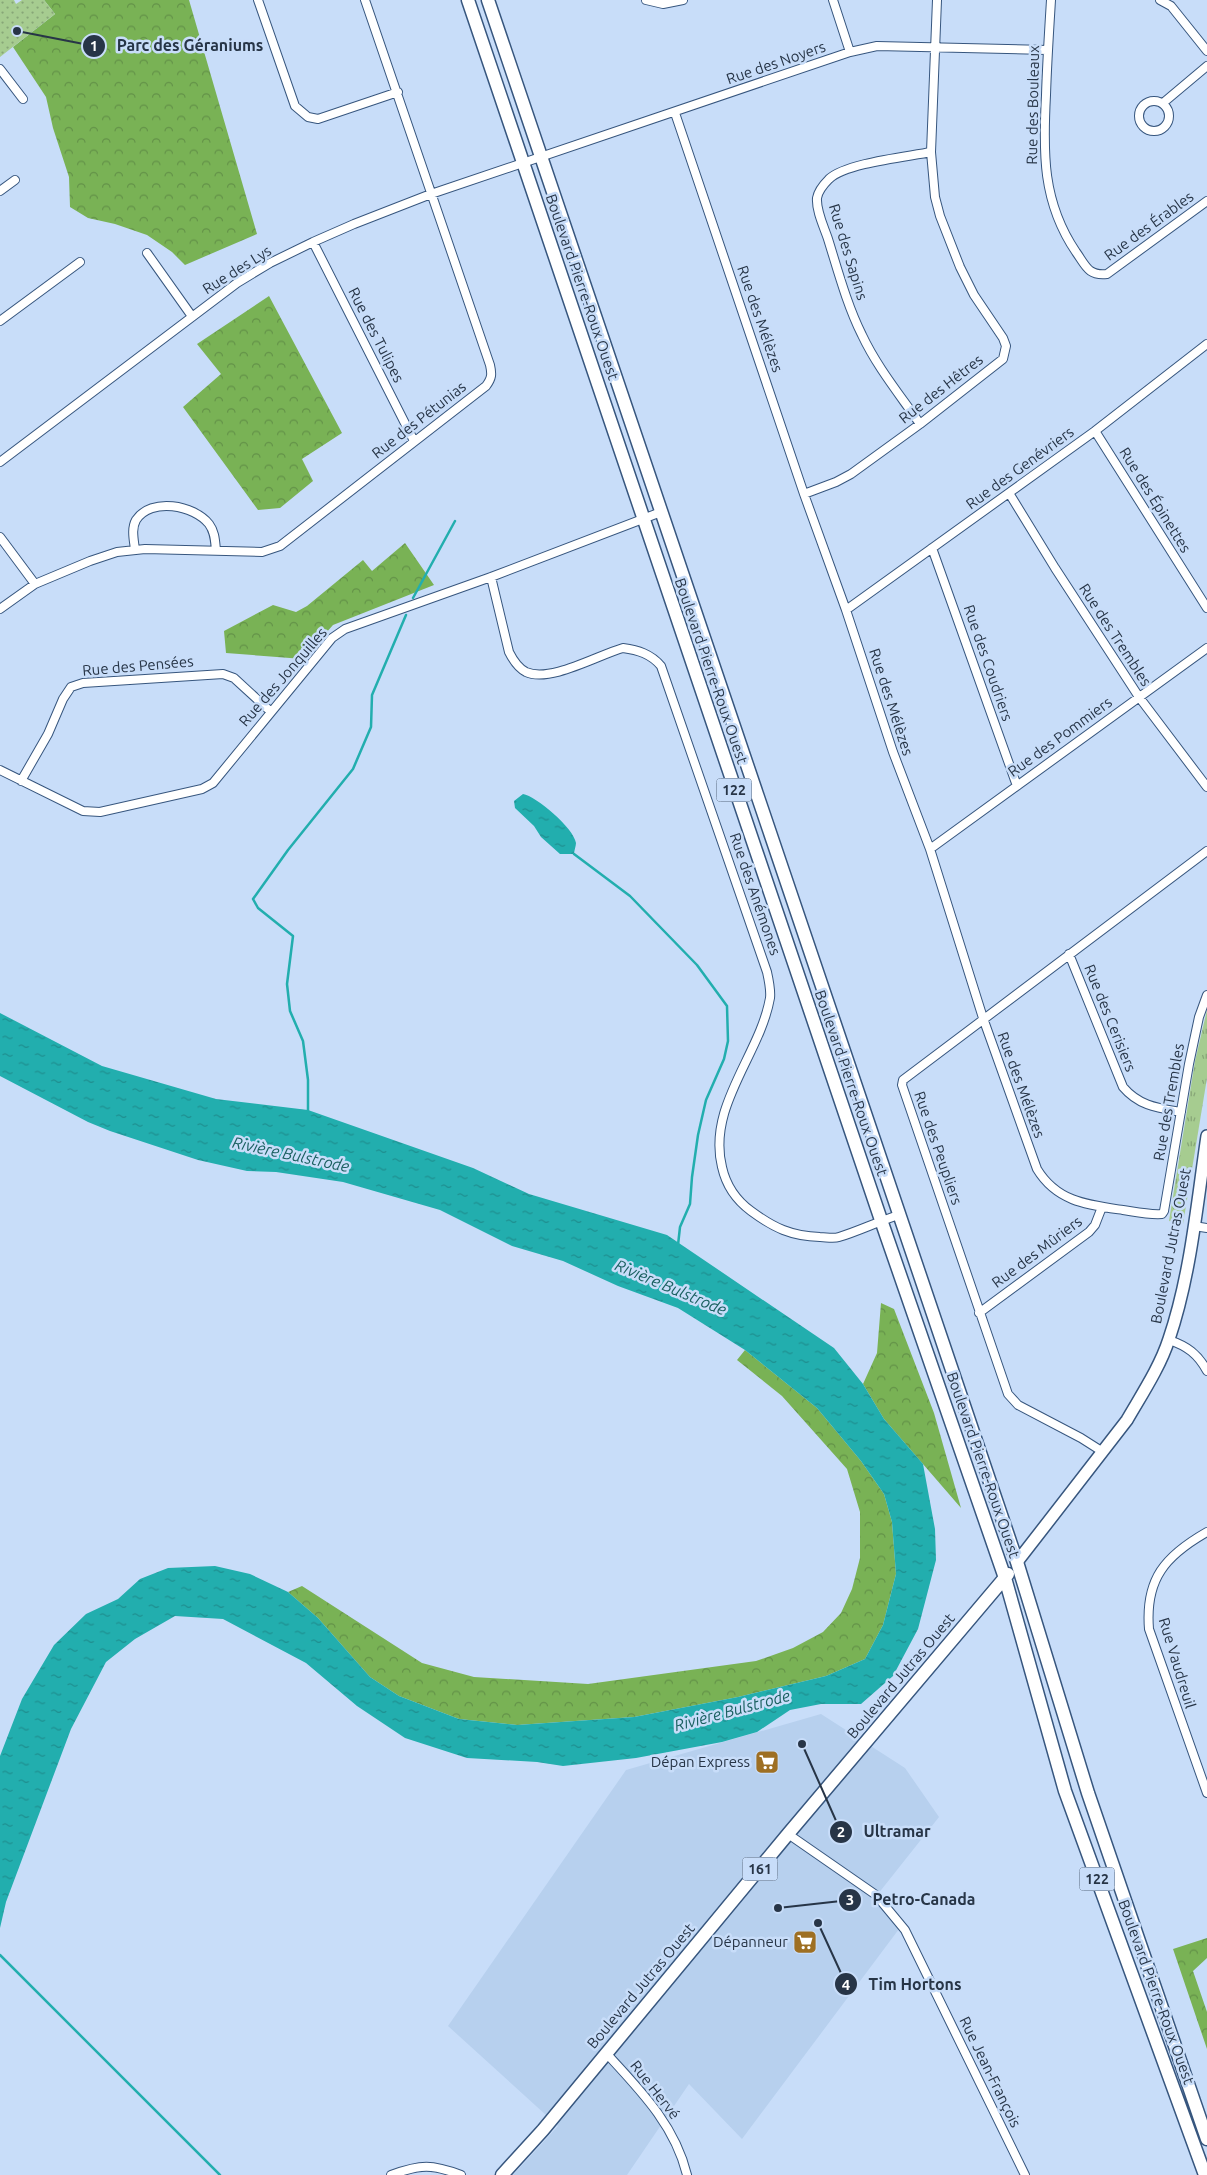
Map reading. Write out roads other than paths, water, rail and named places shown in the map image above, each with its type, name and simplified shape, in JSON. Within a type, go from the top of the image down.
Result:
[{"type":"main road","name":"Boulevard Pierre-Roux Ouest","points":[[468,0],[881,1220],[1005,1578],[1065,1791],[1205,2175]]},
{"type":"main road","name":"Boulevard Pierre-Roux Ouest","points":[[488,0],[1017,1562],[1088,1793],[1207,2139]]},
{"type":"main road","name":"Boulevard Jutras Ouest","points":[[502,2175],[543,2130],[788,1834],[1005,1578],[1103,1452],[1132,1411],[1169,1340],[1194,1226],[1207,1136]]},
{"type":"street","points":[[258,0],[294,106],[308,117],[318,119],[398,92]]},
{"type":"street","name":"Rue des Pétunias","points":[[0,610],[35,584],[117,552],[135,550],[216,550],[262,552],[280,546],[486,386],[492,373],[398,92],[365,0]]},
{"type":"street","points":[[646,0],[663,4],[683,0]]},
{"type":"street","points":[[833,0],[850,52]]},
{"type":"street","name":"Rue des Hêtres","points":[[804,494],[851,474],[920,424],[1003,359],[1006,346],[1003,338],[974,295],[946,235],[935,196],[931,152],[937,0]]},
{"type":"street","name":"Rue des Bouleaux","points":[[1050,0],[1044,140],[1044,165],[1048,188],[1072,246],[1089,270],[1096,275],[1107,274]]},
{"type":"street","points":[[1160,0],[1171,6],[1207,52]]},
{"type":"street","name":"Rue des Noyers","points":[[524,165],[850,52],[877,46],[936,49],[1047,50]]},
{"type":"street","points":[[1163,103],[1207,66]]},
{"type":"street","points":[[0,69],[23,99]]},
{"type":"street","points":[[1153,100],[1163,103],[1168,112],[1168,122],[1165,126],[1157,131],[1143,127],[1138,118],[1140,108],[1148,101],[1153,100]]},
{"type":"street","name":"Rue des Mélèzes","points":[[675,113],[893,752],[930,849],[983,1018],[1037,1169],[1044,1181],[1054,1190],[1084,1204],[1162,1214]]},
{"type":"street","name":"Rue des Sapins","points":[[920,424],[881,369],[862,336],[850,307],[821,218],[817,199],[829,178],[846,170],[931,152]]},
{"type":"street","name":"Rue des Lys","points":[[0,462],[191,315],[270,263],[354,224],[431,194],[524,165]]},
{"type":"street","points":[[0,191],[15,180]]},
{"type":"street","name":"Rue des Érables","points":[[1107,274],[1207,201]]},
{"type":"street","name":"Rue des Tulipes","points":[[313,242],[414,441]]},
{"type":"street","points":[[147,253],[191,315]]},
{"type":"street","points":[[0,321],[80,262]]},
{"type":"street","name":"Rue des Genévriers","points":[[846,610],[1095,431],[1207,344]]},
{"type":"street","name":"Rue des Épinettes","points":[[1095,431],[1207,608]]},
{"type":"street","name":"Rue des Trembles","points":[[1009,493],[1139,697],[1207,786]]},
{"type":"street","points":[[135,550],[133,531],[136,521],[142,514],[156,507],[170,506],[185,509],[199,516],[209,525],[214,534],[216,550]]},
{"type":"street","name":"Rue des Jonquilles","points":[[0,770],[83,811],[94,812],[202,789],[213,783],[270,711],[332,638],[345,629],[490,577],[661,512]]},
{"type":"street","points":[[0,537],[35,584]]},
{"type":"street","name":"Rue des Coudriers","points":[[932,548],[1017,786]]},
{"type":"street","name":"Rue des Anémones","points":[[490,577],[509,652],[514,662],[526,672],[546,675],[623,648],[646,654],[655,659],[661,666],[767,972],[770,986],[767,1008],[735,1085],[719,1132],[719,1154],[724,1177],[730,1187],[744,1206],[788,1233],[803,1236],[838,1238],[899,1214]]},
{"type":"street","name":"Rue des Pommiers","points":[[930,849],[1207,648]]},
{"type":"street","name":"Rue des Pensées","points":[[22,781],[48,734],[63,699],[71,687],[83,683],[223,674],[234,678],[270,711]]},
{"type":"street","name":"Rue des Peupliers","points":[[1103,1452],[1081,1438],[1018,1406],[1008,1394],[902,1085],[907,1075],[1207,851]]},
{"type":"street","name":"Rue des Cerisiers","points":[[1069,954],[1123,1087],[1132,1097],[1145,1104],[1181,1112]]},
{"type":"street","name":"Rue des Trembles","points":[[1162,1214],[1199,1017],[1207,995]]},
{"type":"street","name":"Rue des Mûriers","points":[[980,1313],[1089,1232],[1095,1225],[1102,1207]]},
{"type":"street","points":[[1194,1226],[1207,1228]]},
{"type":"street","points":[[1169,1340],[1183,1345],[1195,1354],[1207,1371]]},
{"type":"street","name":"Rue Vaudreuil","points":[[1207,1532],[1178,1551],[1162,1568],[1152,1586],[1148,1611],[1149,1629],[1207,1793]]},
{"type":"street","name":"Rue Jean-François","points":[[788,1834],[876,1895],[905,1930],[1022,2174]]},
{"type":"street","name":"Rue Hervé","points":[[606,2053],[644,2095],[667,2126],[683,2158],[687,2175]]},
{"type":"street","points":[[392,2175],[403,2170],[433,2165],[461,2175]]},
{"type":"water","points":[[523,794],[545,806],[569,829],[576,843],[574,854],[560,854],[541,837],[534,826],[515,808],[514,801]]},
{"type":"water","name":"Rivière Bulstrode","points":[[0,1013],[102,1066],[216,1099],[308,1110],[473,1168],[529,1194],[667,1235],[834,1348],[863,1384],[884,1419],[923,1464],[935,1529],[936,1560],[918,1629],[893,1676],[861,1704],[821,1704],[790,1710],[757,1732],[722,1742],[636,1758],[563,1766],[537,1762],[467,1758],[405,1738],[357,1706],[306,1663],[223,1619],[175,1616],[135,1639],[106,1662],[71,1729],[6,1902],[0,1928],[0,1756],[22,1699],[54,1645],[86,1614],[118,1599],[140,1579],[168,1568],[215,1566],[250,1574],[288,1592],[318,1618],[370,1677],[399,1696],[459,1719],[517,1725],[634,1717],[738,1697],[826,1676],[865,1659],[883,1625],[896,1574],[892,1522],[884,1494],[861,1461],[817,1408],[745,1350],[678,1308],[618,1286],[563,1261],[512,1246],[440,1210],[343,1182],[276,1172],[247,1171],[198,1160],[88,1122],[0,1076]]},
{"type":"waterway","points":[[413,598],[455,521]]},
{"type":"waterway","points":[[308,1112],[308,1080],[303,1041],[290,1011],[287,984],[293,936],[258,908],[253,899],[288,850],[353,769],[371,727],[372,695],[406,615]]},
{"type":"waterway","points":[[574,854],[630,896],[697,965],[727,1006],[728,1041],[724,1059],[706,1100],[698,1135],[690,1204],[680,1227],[678,1245]]},
{"type":"waterway","points":[[0,1955],[220,2175]]},
{"type":"place","name":"Parc des Géraniums","points":[[17,31]]},
{"type":"place","name":"Ultramar","points":[[802,1744]]},
{"type":"place","name":"Dépan Express","points":[[767,1762]]},
{"type":"place","name":"Petro-Canada","points":[[778,1908]]},
{"type":"place","name":"Tim Hortons","points":[[818,1923]]},
{"type":"place","name":"Dépanneur","points":[[805,1942]]}]
